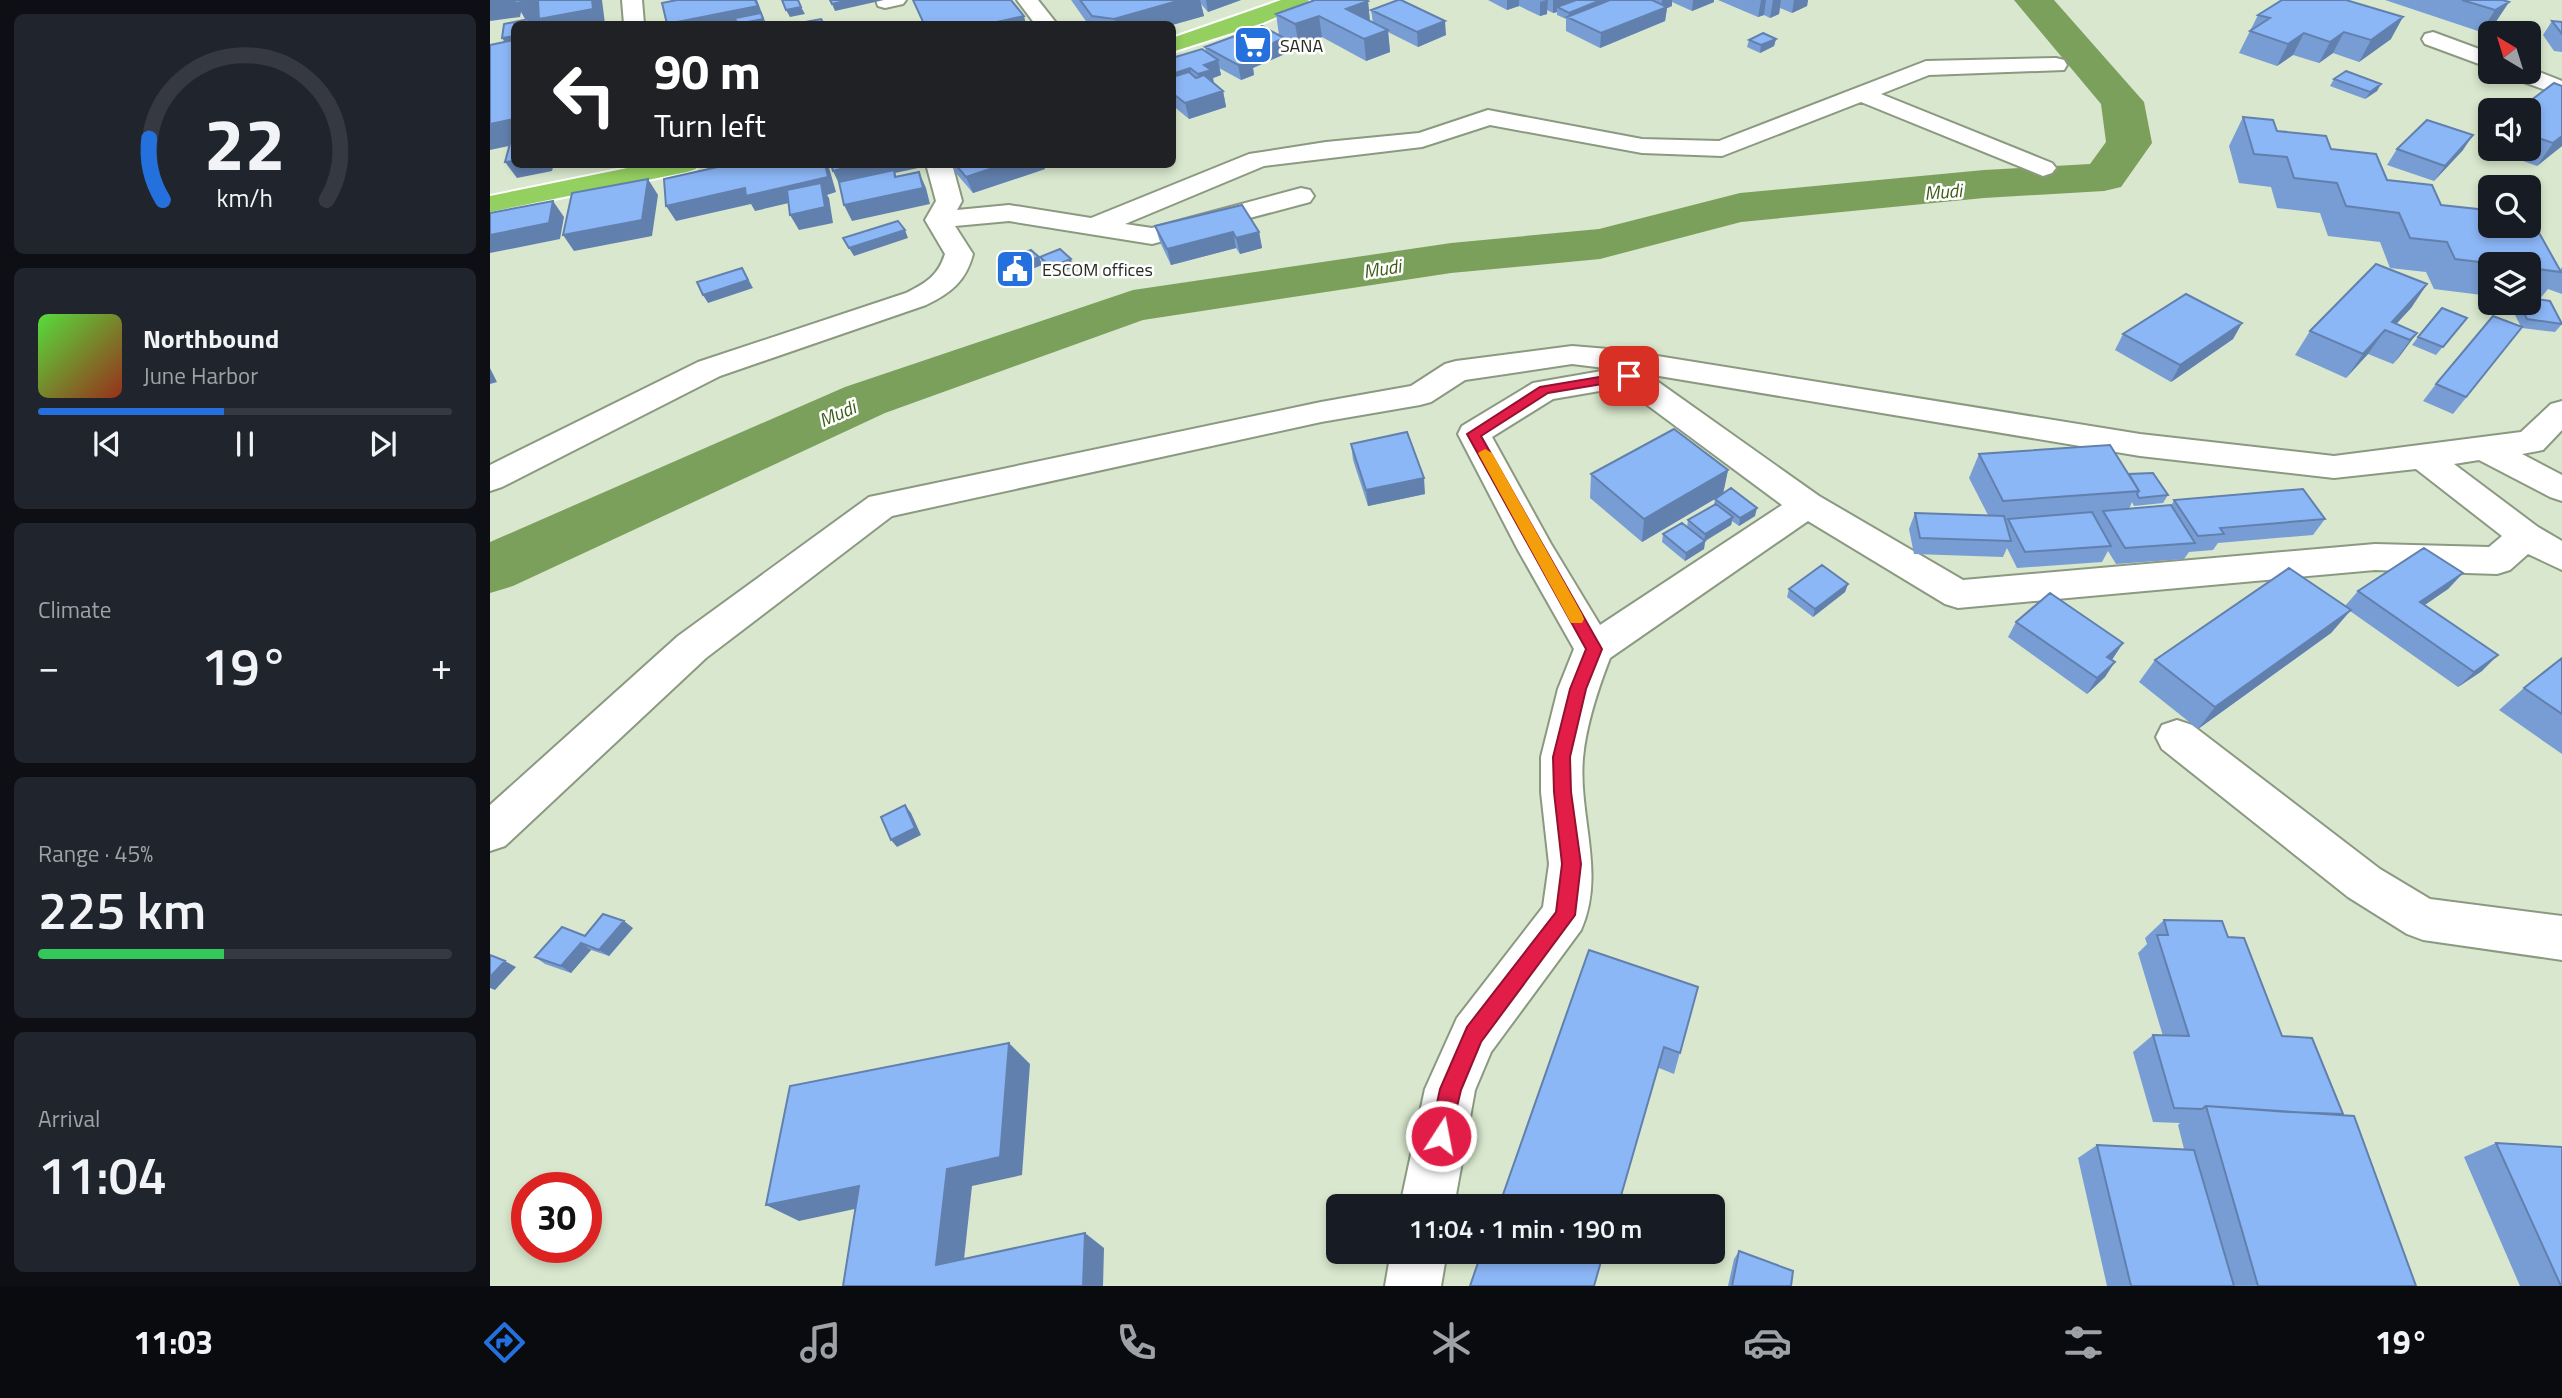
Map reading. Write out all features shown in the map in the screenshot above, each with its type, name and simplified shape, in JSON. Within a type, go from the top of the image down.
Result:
[{"type":"highway","points":[[1176,45],[1299,0]]},
{"type":"highway","points":[[490,204],[661,168]]},
{"type":"street","points":[[632,0],[634,21]]},
{"type":"street","points":[[1027,0],[1044,21]]},
{"type":"street","points":[[2433,39],[2478,56]]},
{"type":"street","points":[[1091,228],[1258,159],[1326,149],[1422,140],[1488,117],[1642,146],[1722,149],[1926,68],[2056,65]]},
{"type":"street","points":[[2541,81],[2562,89]]},
{"type":"street","points":[[1861,94],[2043,168]]},
{"type":"street","points":[[938,220],[950,201],[940,168]]},
{"type":"street","points":[[938,220],[1009,213],[1152,236],[1301,197]]},
{"type":"street","points":[[490,479],[709,369],[916,299],[946,284],[955,271],[959,254],[938,220]]},
{"type":"street","points":[[490,832],[692,647],[881,506],[1321,412],[1420,395],[1457,371],[1572,355],[1634,362],[2140,445],[2334,467],[2531,442],[2562,411]]},
{"type":"street","points":[[1594,649],[1474,434],[1544,390],[1629,376],[1807,505],[1958,594],[2375,557],[2497,561],[2525,536]]},
{"type":"street","points":[[2482,448],[2562,489]]},
{"type":"street","points":[[2423,457],[2525,536],[2562,557]]},
{"type":"street","points":[[1429,1194],[1450,1089],[1474,1035],[1565,915],[1571,864],[1562,792],[1562,757],[1578,689],[1594,649],[1807,505]]},
{"type":"street","points":[[2177,737],[2364,883],[2423,919],[2562,938]]},
{"type":"street","points":[[1413,1286],[1417,1264]]},
{"type":"building","points":[[538,0],[592,0],[593,9],[539,19]]},
{"type":"building","points":[[677,0],[755,0],[758,6],[682,21],[666,21],[662,3]]},
{"type":"building","points":[[782,0],[798,0],[801,7],[786,10]]},
{"type":"building","points":[[830,0],[849,0],[832,4]]},
{"type":"building","points":[[913,0],[1011,0],[1024,16],[1002,21],[923,21]]},
{"type":"building","points":[[1080,0],[1181,0],[1114,19],[1092,16]]},
{"type":"building","points":[[1315,0],[1366,0],[1368,1],[1346,9],[1388,30],[1364,39],[1319,16],[1295,24],[1276,14]]},
{"type":"building","points":[[1398,0],[1445,21],[1417,32],[1371,10]]},
{"type":"building","points":[[1576,0],[1601,0],[1569,13],[1557,7]]},
{"type":"building","points":[[1610,0],[1652,0],[1667,7],[1601,33],[1567,17]]},
{"type":"building","points":[[2282,0],[2346,0],[2403,17],[2371,40],[2344,32],[2330,42],[2304,33],[2288,44],[2250,31],[2270,18],[2258,15]]},
{"type":"building","points":[[2462,0],[2503,0],[2509,2],[2495,10]]},
{"type":"building","points":[[761,13],[763,19],[736,21],[735,18]]},
{"type":"building","points":[[2552,21],[2562,22],[2562,34]]},
{"type":"building","points":[[511,23],[511,36],[502,38],[504,24]]},
{"type":"building","points":[[1262,26],[1284,38],[1245,56],[1252,60],[1238,65],[1205,47]]},
{"type":"building","points":[[1763,33],[1776,39],[1761,45],[1749,40]]},
{"type":"building","points":[[511,41],[511,120],[490,124],[490,45]]},
{"type":"building","points":[[1202,49],[1218,60],[1204,65],[1211,70],[1198,74],[1190,68],[1176,73],[1176,57]]},
{"type":"building","points":[[2346,71],[2381,84],[2370,92],[2334,79]]},
{"type":"building","points":[[1189,72],[1196,78],[1204,75],[1223,91],[1185,103],[1176,96],[1176,76]]},
{"type":"building","points":[[2554,83],[2562,86],[2562,136],[2553,143],[2541,139],[2541,98],[2534,98]]},
{"type":"building","points":[[2243,117],[2273,120],[2277,131],[2326,136],[2331,149],[2376,154],[2387,180],[2432,185],[2441,205],[2478,209],[2478,238],[2541,236],[2561,272],[2541,270],[2541,252],[2478,252],[2478,262],[2455,259],[2447,242],[2410,238],[2399,213],[2346,206],[2337,183],[2294,178],[2287,157],[2254,154]]},
{"type":"building","points":[[2427,120],[2473,135],[2445,166],[2397,149]]},
{"type":"building","points":[[511,140],[511,161],[505,162]]},
{"type":"building","points":[[713,168],[826,168],[828,177],[746,196],[745,188],[666,206],[664,179]]},
{"type":"building","points":[[958,168],[993,168],[966,177]]},
{"type":"building","points":[[894,170],[895,177],[919,172],[923,188],[844,205],[839,182]]},
{"type":"building","points":[[648,179],[642,220],[563,235],[572,193]]},
{"type":"building","points":[[821,183],[825,207],[790,215],[787,190]]},
{"type":"building","points":[[553,201],[549,223],[490,235],[490,213]]},
{"type":"building","points":[[1242,205],[1259,232],[1236,238],[1233,232],[1167,249],[1155,226]]},
{"type":"building","points":[[898,221],[905,230],[849,248],[843,238]]},
{"type":"building","points":[[1060,249],[1071,259],[1051,267],[1040,257]]},
{"type":"building","points":[[1031,250],[1039,257],[1013,267],[1005,260]]},
{"type":"building","points":[[2376,264],[2427,284],[2392,322],[2417,333],[2410,340],[2385,330],[2363,354],[2310,331]]},
{"type":"building","points":[[742,268],[748,280],[703,295],[697,282]]},
{"type":"building","points":[[2186,294],[2242,323],[2180,365],[2123,334]]},
{"type":"building","points":[[2541,300],[2550,301],[2562,324],[2527,319],[2525,315],[2541,315]]},
{"type":"building","points":[[2442,308],[2467,318],[2443,347],[2418,337]]},
{"type":"building","points":[[2493,316],[2522,327],[2466,397],[2436,384]]},
{"type":"building","points":[[1674,429],[1728,470],[1644,519],[1591,474]]},
{"type":"building","points":[[1407,432],[1424,478],[1366,490],[1351,444]]},
{"type":"building","points":[[2110,445],[2139,491],[2003,501],[1979,454]]},
{"type":"building","points":[[2153,473],[2168,495],[2139,498],[2139,491],[2129,474]]},
{"type":"building","points":[[1731,488],[1757,508],[1740,518],[1715,499]]},
{"type":"building","points":[[2303,489],[2325,519],[2220,528],[2224,534],[2198,536],[2174,500]]},
{"type":"building","points":[[1716,504],[1733,517],[1705,534],[1688,520]]},
{"type":"building","points":[[2171,505],[2195,543],[2125,548],[2103,511]]},
{"type":"building","points":[[2092,512],[2111,546],[2025,552],[2008,519]]},
{"type":"building","points":[[1915,513],[2004,516],[2011,541],[1920,538]]},
{"type":"building","points":[[1682,523],[1705,541],[1686,553],[1663,534]]},
{"type":"building","points":[[2424,548],[2463,573],[2420,602],[2498,655],[2474,672],[2358,591]]},
{"type":"building","points":[[1822,565],[1848,584],[1815,609],[1789,589]]},
{"type":"building","points":[[2289,568],[2351,610],[2215,707],[2155,660]]},
{"type":"building","points":[[2050,593],[2123,643],[2107,657],[2115,662],[2097,678],[2016,622]]},
{"type":"building","points":[[2562,658],[2562,714],[2524,688]]},
{"type":"building","points":[[905,805],[915,828],[891,840],[881,817]]},
{"type":"building","points":[[603,914],[624,921],[599,950],[581,943],[561,966],[535,957],[562,927],[585,936]]},
{"type":"building","points":[[2164,920],[2222,921],[2228,937],[2244,938],[2282,1036],[2312,1038],[2343,1114],[2206,1106],[2202,1109],[2174,1108],[2153,1035],[2189,1036],[2157,935],[2168,935]]},
{"type":"building","points":[[1589,950],[1698,987],[1680,1053],[1664,1047],[1621,1194],[1503,1194]]},
{"type":"building","points":[[490,955],[505,961],[490,977]]},
{"type":"building","points":[[1009,1043],[1000,1157],[947,1169],[936,1265],[1085,1233],[1083,1286],[843,1286],[859,1186],[766,1205],[790,1086]]},
{"type":"building","points":[[2206,1106],[2354,1116],[2416,1286],[2258,1286]]},
{"type":"building","points":[[2496,1143],[2562,1147],[2562,1286],[2561,1286]]},
{"type":"building","points":[[2097,1145],[2194,1150],[2234,1286],[2131,1286]]},
{"type":"building","points":[[1739,1251],[1793,1271],[1791,1286],[1732,1286]]},
{"type":"building","points":[[1478,1264],[1600,1264],[1594,1286],[1470,1286]]},
{"type":"waterway","name":"Mudi","points":[[490,569],[865,400],[1133,306],[1451,258],[1600,244],[1740,208],[1984,184],[2104,177],[2129,143],[2122,102],[2033,0]]},
{"type":"slow traffic","points":[[1485,453],[1576,619]]},
{"type":"place","name":"SANA","points":[[1253,45]]},
{"type":"place","name":"ESCOM offices","points":[[1015,269]]},
{"type":"route","points":[[1441,1136],[1450,1089],[1474,1035],[1565,915],[1571,864],[1562,792],[1562,757],[1578,689],[1594,649],[1536,550],[1474,434],[1544,390],[1629,376]]}]
